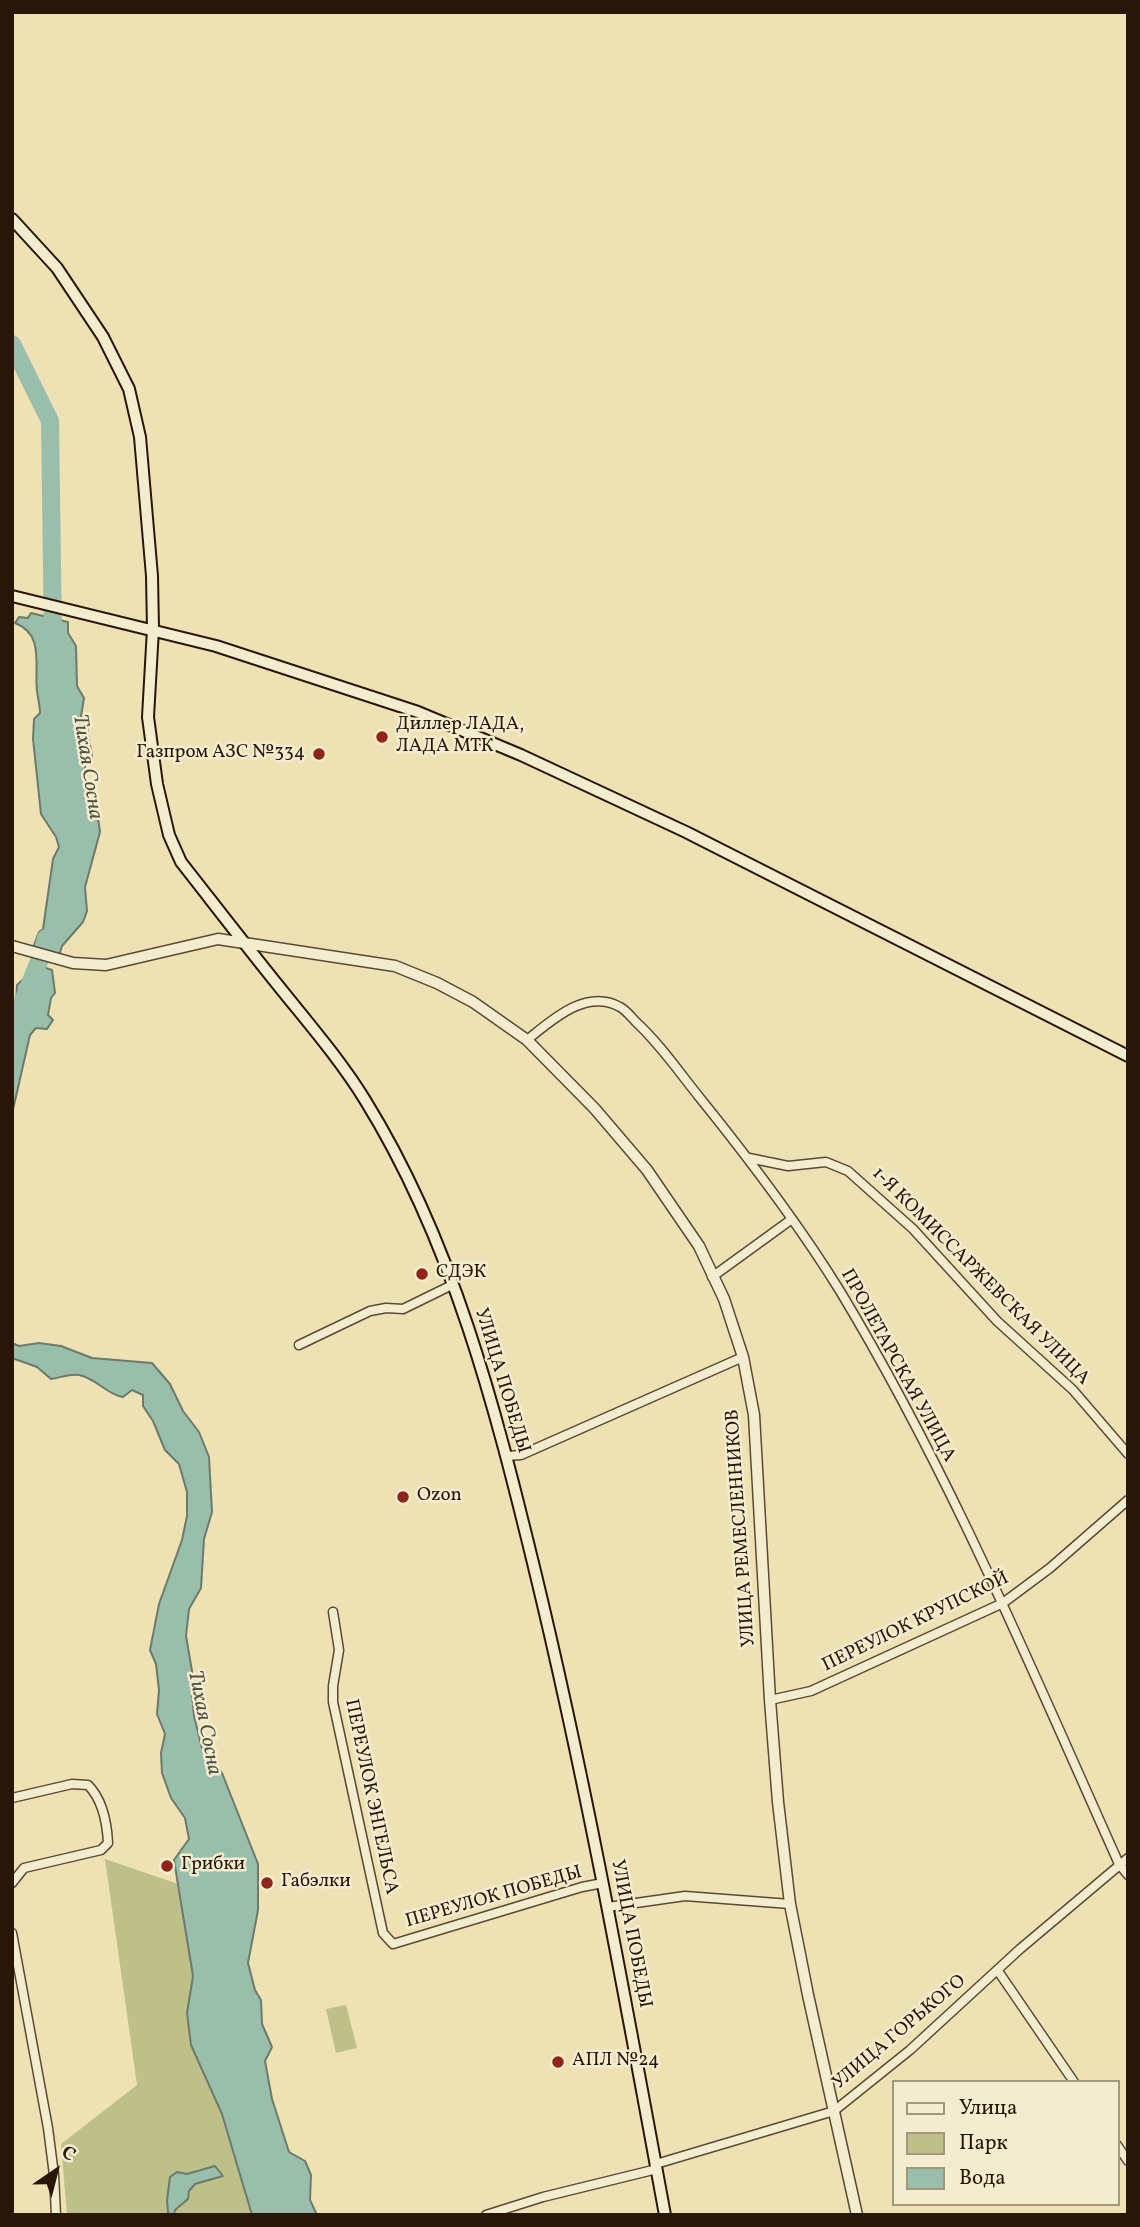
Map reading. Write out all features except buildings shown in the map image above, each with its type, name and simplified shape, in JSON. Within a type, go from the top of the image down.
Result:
[{"type":"main road","name":"УЛИЦА ПОБЕДЫ","points":[[12,219],[57,268],[103,337],[129,389],[140,437],[152,576],[153,629],[148,718],[157,783],[169,835],[181,862],[333,1054],[365,1100],[419,1204],[484,1375],[507,1456],[561,1677],[665,2215]]},
{"type":"main road","points":[[12,596],[216,646],[418,712],[521,755],[686,832],[1128,1056]]},
{"type":"street","name":"УЛИЦА РЕМЕСЛЕННИКОВ","points":[[12,946],[73,963],[106,965],[218,939],[396,966],[437,983],[474,1002],[527,1040],[595,1109],[647,1170],[699,1246],[724,1299],[743,1357],[754,1415],[778,1802],[790,1904],[857,2215]]},
{"type":"street","name":"ПРОЛЕТАРСКАЯ УЛИЦА","points":[[527,1040],[573,1007],[599,1001],[621,1007],[652,1037],[748,1158],[792,1219],[840,1291],[912,1420],[1003,1603],[1119,1864],[1128,1875]]},
{"type":"street","name":"1-Я КОМИССАРЖЕВСКАЯ УЛИЦА","points":[[748,1158],[788,1166],[826,1162],[848,1171],[913,1229],[997,1321],[1073,1390],[1128,1454]]},
{"type":"street","points":[[712,1277],[792,1219]]},
{"type":"street","points":[[299,1345],[370,1311],[403,1309],[452,1285]]},
{"type":"street","points":[[507,1456],[521,1455],[743,1357]]},
{"type":"street","name":"ПЕРЕУЛОК КРУПСКОЙ","points":[[771,1700],[811,1691],[1003,1603],[1050,1568],[1128,1500]]},
{"type":"street","name":"ПЕРЕУЛОК ЭНГЕЛЬСА","points":[[333,1612],[339,1650],[333,1702],[383,1933],[393,1944]]},
{"type":"street","points":[[12,1798],[72,1784],[88,1785],[97,1794],[107,1828],[108,1843],[102,1850],[24,1868],[12,1883]]},
{"type":"street","name":"УЛИЦА ГОРЬКОГО","points":[[486,2215],[656,2167],[834,2111],[910,2050],[1020,1949],[1128,1858]]},
{"type":"street","name":"ПЕРЕУЛОК ПОБЕДЫ","points":[[393,1944],[582,1887],[603,1884]]},
{"type":"street","points":[[607,1908],[685,1896],[790,1904]]},
{"type":"street","points":[[12,1933],[48,2128],[56,2215]]},
{"type":"street","points":[[998,1971],[1073,2080]]},
{"type":"green space","points":[[105,1859],[178,1884],[193,1976],[189,1995],[191,2045],[222,2114],[252,2215],[67,2215],[61,2144],[137,2085]]},
{"type":"green space","points":[[346,2005],[357,2048],[336,2053],[326,2009]]},
{"type":"water","points":[[31,613],[68,622],[68,633],[76,646],[77,686],[84,698],[81,716],[87,723],[92,757],[85,763],[85,778],[92,786],[89,792],[96,805],[100,832],[85,887],[87,911],[83,922],[62,946],[58,959],[32,950],[39,932],[43,929],[53,859],[59,847],[56,837],[41,814],[33,739],[34,719],[40,713],[36,652],[31,635],[15,623],[19,617],[28,618]]},
{"type":"water","points":[[31,963],[52,970],[55,993],[51,998],[48,1015],[53,1020],[47,1029],[36,1028],[30,1035],[12,1114],[12,1011],[16,1004],[17,985],[31,972]]},
{"type":"water","points":[[12,1343],[19,1346],[39,1343],[61,1346],[92,1358],[152,1363],[170,1384],[183,1411],[199,1432],[209,1457],[212,1512],[204,1539],[201,1588],[189,1609],[186,1636],[192,1671],[194,1716],[202,1748],[222,1773],[258,1864],[258,1910],[248,1963],[255,1990],[261,2000],[262,2024],[272,2047],[265,2061],[272,2099],[289,2152],[305,2161],[311,2175],[310,2200],[317,2215],[252,2215],[222,2114],[191,2045],[187,2013],[193,1976],[174,1860],[189,1839],[185,1818],[171,1798],[162,1773],[161,1753],[165,1734],[157,1714],[159,1690],[156,1664],[150,1650],[159,1604],[182,1540],[187,1516],[187,1492],[179,1464],[165,1450],[153,1421],[143,1406],[143,1395],[132,1390],[123,1397],[117,1396],[91,1379],[79,1375],[51,1379],[37,1367],[12,1358]]},
{"type":"water","points":[[215,2166],[223,2176],[195,2184],[189,2191],[188,2199],[175,2210],[174,2215],[168,2213],[170,2177],[177,2172],[187,2174]]},
{"type":"waterway","name":"Тихая Сосна","points":[[12,344],[50,421],[53,639]]},
{"type":"waterway","name":"Тихая Сосна","points":[[12,1028],[46,938]]},
{"type":"place","name":"Диллер ЛАДА, ЛАДА МТК","points":[[382,737]]},
{"type":"place","name":"Газпром АЗС №334","points":[[319,754]]},
{"type":"place","name":"СДЭК","points":[[422,1274]]},
{"type":"place","name":"Ozon","points":[[403,1497]]},
{"type":"place","name":"Грибки","points":[[167,1866]]},
{"type":"place","name":"Габэлки","points":[[267,1883]]},
{"type":"place","name":"АПЛ №24","points":[[558,2062]]}]
